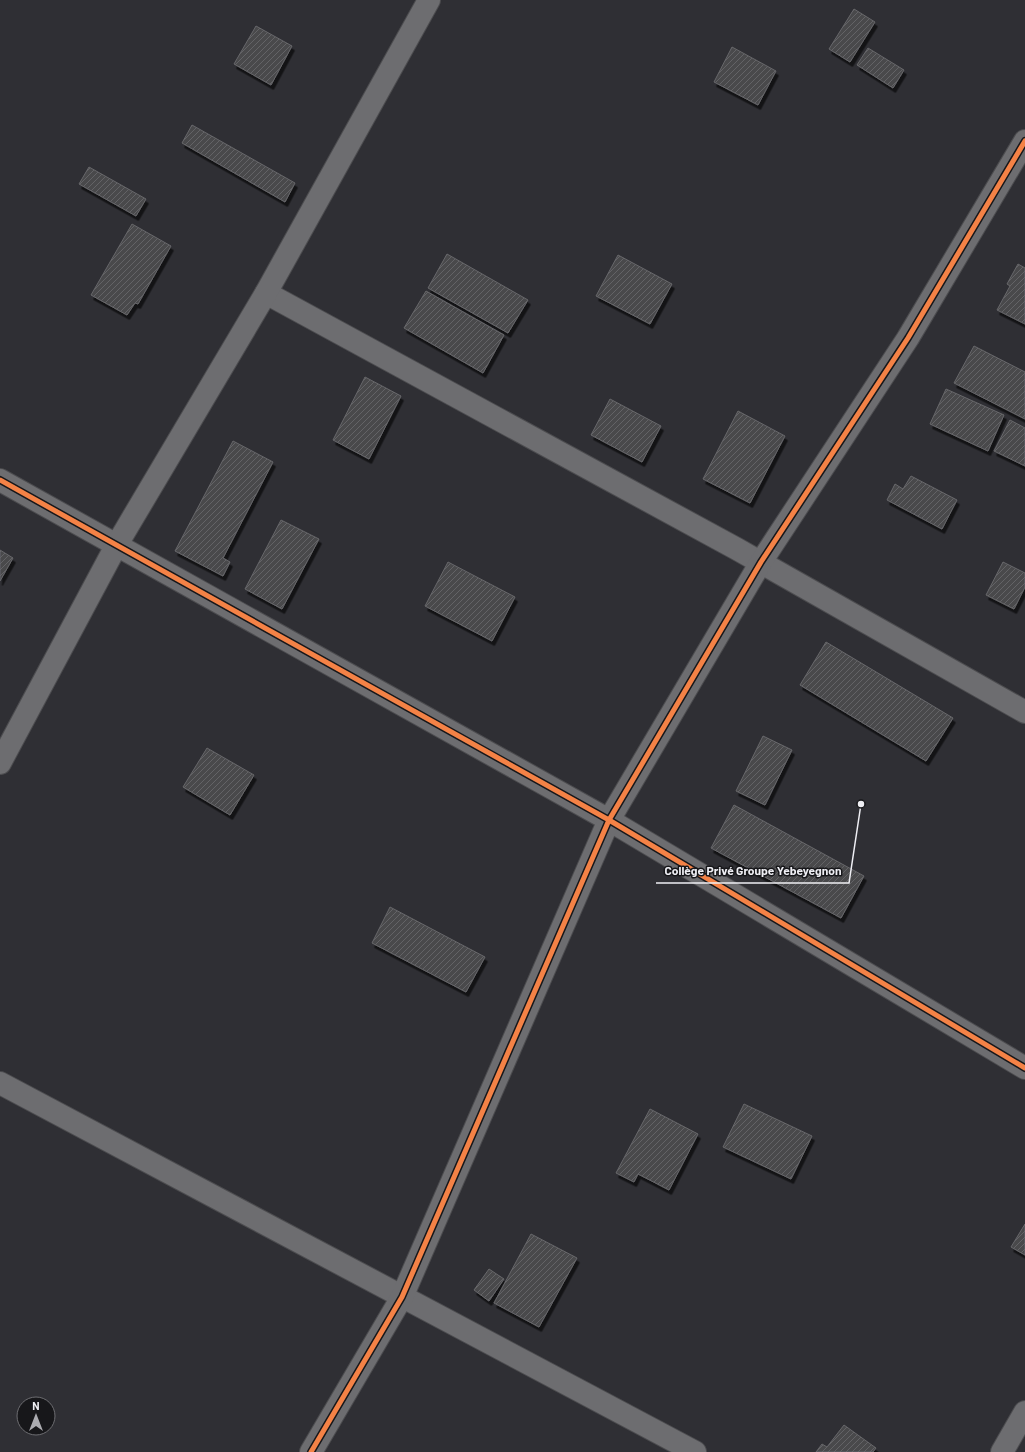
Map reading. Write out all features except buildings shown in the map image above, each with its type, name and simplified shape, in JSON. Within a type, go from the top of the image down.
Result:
[{"type":"street","points":[[0,764],[116,546],[266,293],[429,0]]},
{"type":"street","points":[[311,1452],[402,1297],[609,820],[761,562],[908,338],[1025,141]]},
{"type":"street","points":[[266,293],[761,562],[1025,712]]},
{"type":"street","points":[[0,480],[609,820],[1025,1068]]},
{"type":"street","points":[[0,1084],[695,1452]]},
{"type":"street","points":[[1002,1452],[1025,1412]]},
{"type":"cycle path","points":[[311,1452],[402,1297],[609,820],[761,562],[908,338],[1025,141]]},
{"type":"cycle path","points":[[0,480],[609,820],[1025,1068]]},
{"type":"place","name":"Collège Privé Groupe Yebeyegnon","points":[[861,804]]}]
